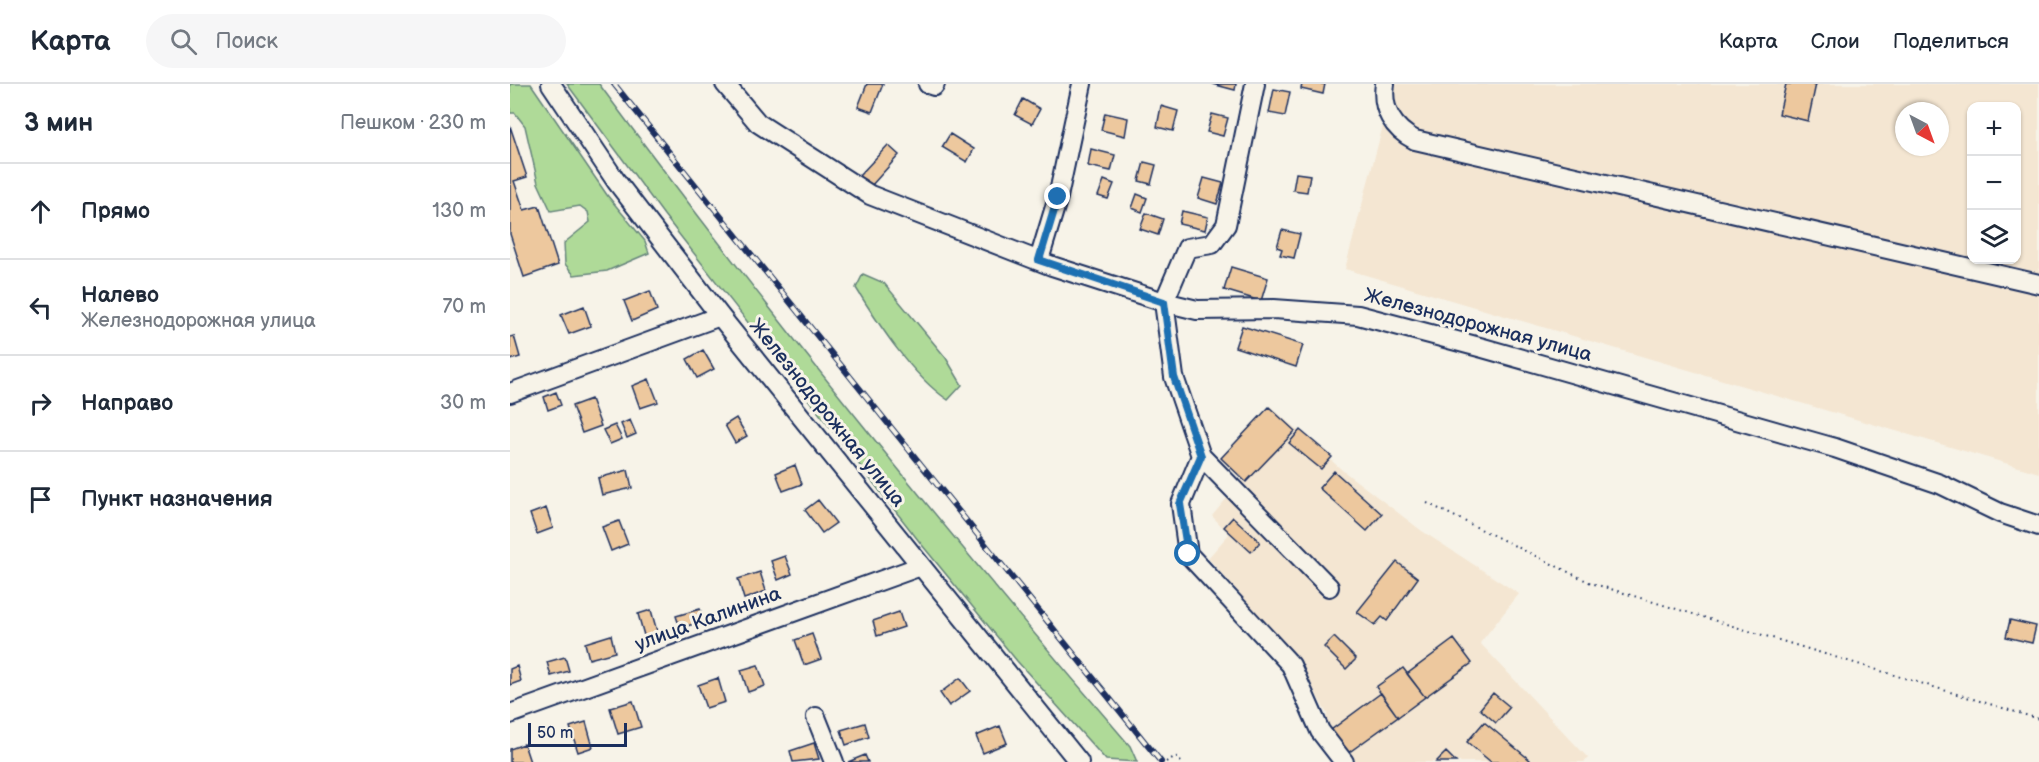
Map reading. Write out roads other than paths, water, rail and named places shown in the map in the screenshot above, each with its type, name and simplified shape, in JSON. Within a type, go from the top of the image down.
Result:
[{"type":"street","name":"Железнодорожная улица","points":[[551,84],[616,182],[720,316],[1079,762]]},
{"type":"street","name":"Железнодорожная улица","points":[[725,84],[758,123],[870,195],[1039,260],[1164,302],[1197,309],[1275,309],[1358,315],[1835,448],[1940,484],[2000,513],[2039,526]]},
{"type":"street","points":[[928,84],[934,86],[935,84]]},
{"type":"street","points":[[1039,260],[1058,197],[1082,84]]},
{"type":"street","points":[[1256,84],[1226,225],[1212,244],[1187,248],[1164,302],[1174,377],[1201,456],[1329,587]]},
{"type":"street","points":[[1385,84],[1385,106],[1394,125],[1403,134],[1415,140],[2039,284]]},
{"type":"street","points":[[510,393],[720,316]]},
{"type":"street","points":[[1201,456],[1180,504],[1188,554],[1291,665],[1320,731],[1344,762]]},
{"type":"street","name":"улица Калинина","points":[[510,714],[921,566]]},
{"type":"street","points":[[816,717],[834,762]]},
{"type":"railway","points":[[614,84],[1161,762]]}]
